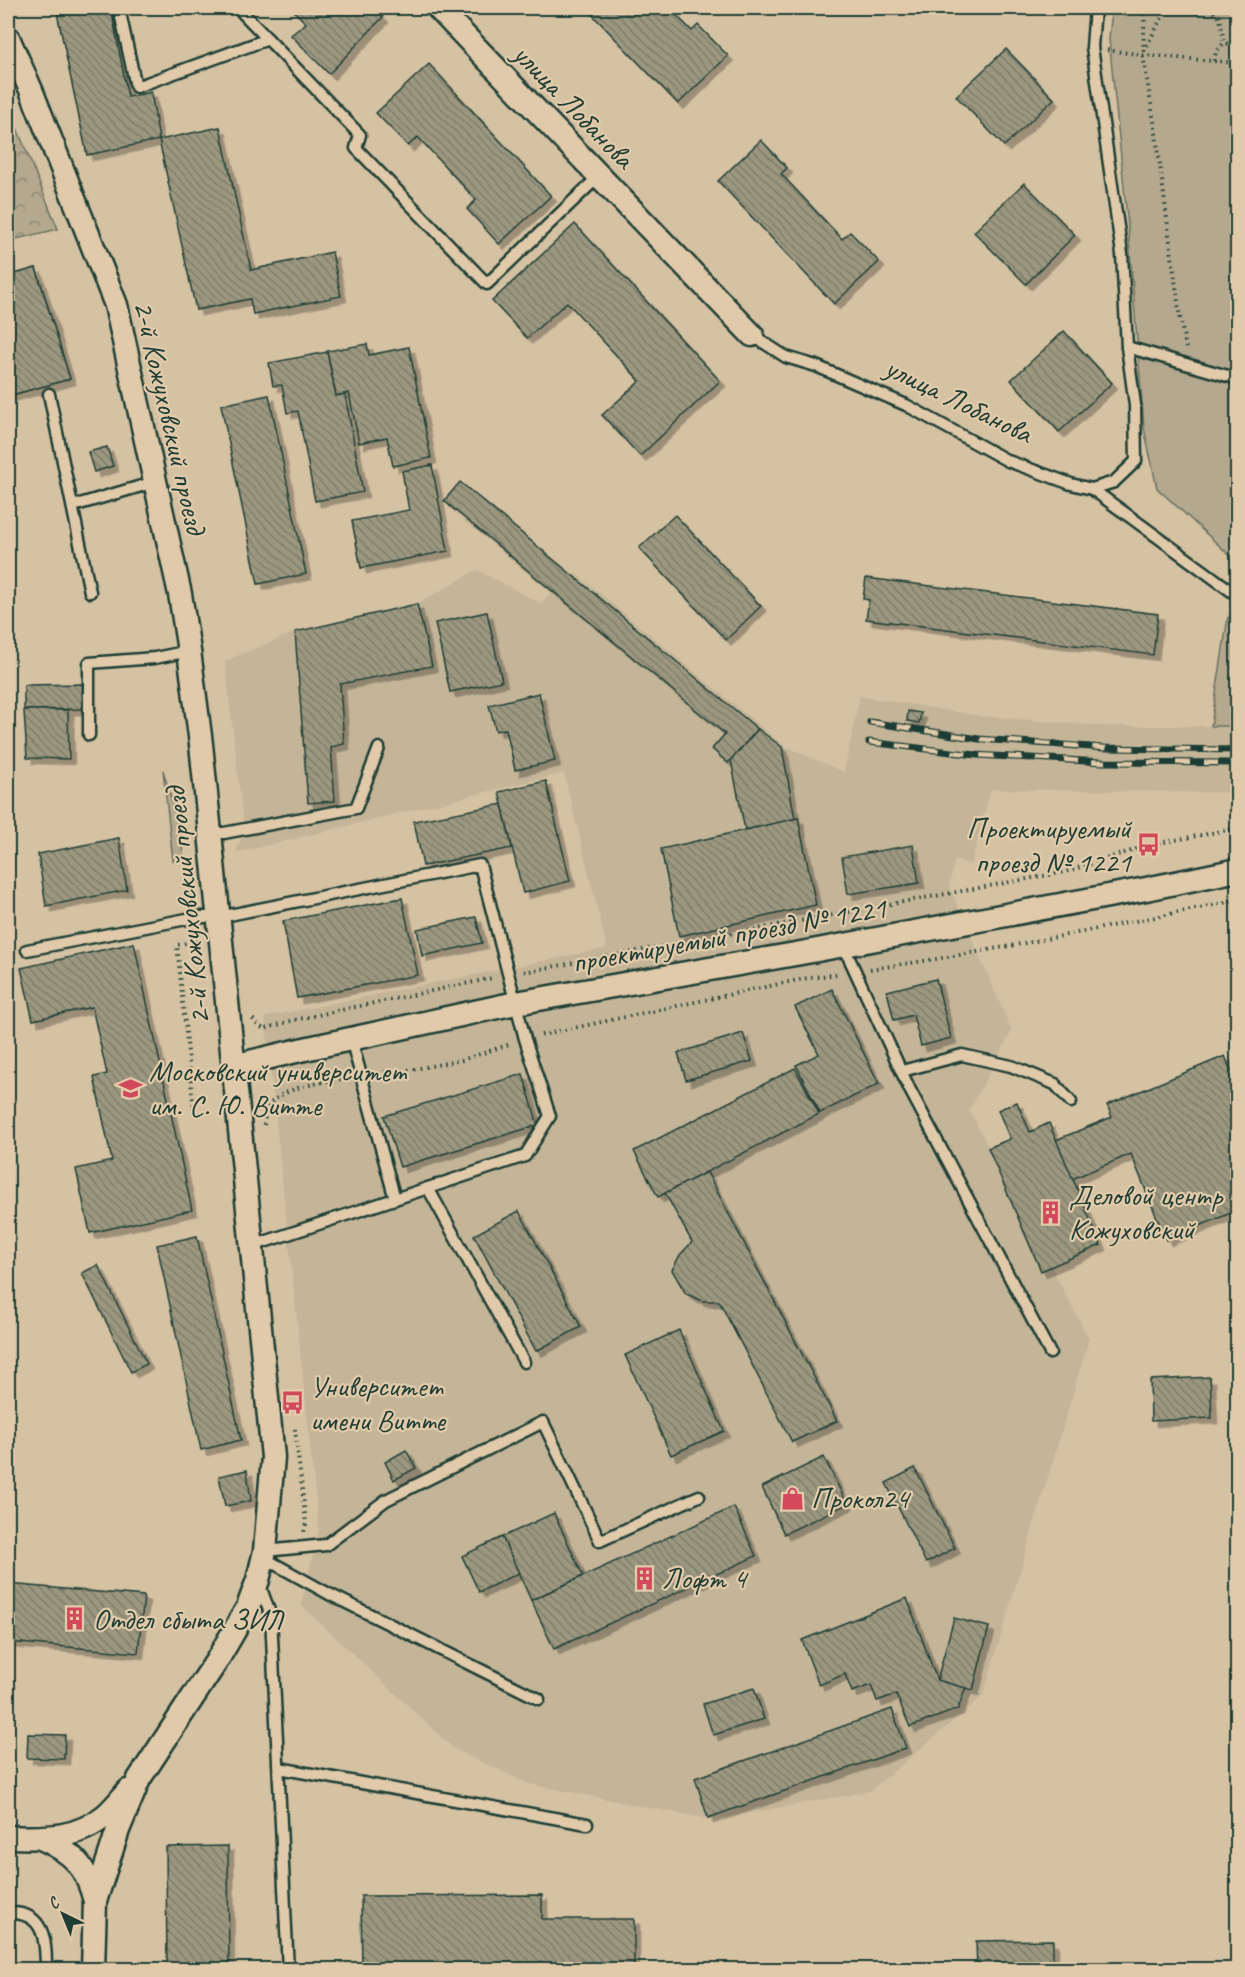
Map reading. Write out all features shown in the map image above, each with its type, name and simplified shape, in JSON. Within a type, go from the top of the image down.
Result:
[{"type":"street","name":"улица Лобанова","points":[[438,8],[752,335]]},
{"type":"street","name":"2-й Кожуховский проезд","points":[[8,38],[31,90],[116,305],[180,594],[189,651],[210,833],[273,1457],[264,1554],[258,1580],[248,1607],[216,1662],[139,1779],[117,1830],[95,1901],[93,1970]]},
{"type":"street","name":"проектируемый проезд № 1221","points":[[233,1066],[516,1003],[651,981],[1238,870]]},
{"type":"street","points":[[8,1837],[63,1836],[82,1830],[105,1815],[139,1779]]},
{"type":"street","points":[[41,1838],[62,1847],[83,1868],[95,1901]]},
{"type":"lane","points":[[119,8],[136,87],[268,39]]},
{"type":"lane","points":[[238,8],[360,135],[356,148],[487,284],[599,176]]},
{"type":"lane","points":[[1092,489],[1114,482],[1136,462],[1136,405],[1127,347],[1122,254],[1092,47],[1095,8]]},
{"type":"lane","name":"улица Лобанова","points":[[752,335],[786,357],[816,366],[906,405],[1008,461],[1071,484],[1092,489]]},
{"type":"lane","points":[[1127,347],[1238,379]]},
{"type":"lane","points":[[49,394],[90,592]]},
{"type":"lane","points":[[73,506],[155,482]]},
{"type":"lane","points":[[1092,489],[1238,596]]},
{"type":"lane","points":[[89,735],[89,663],[155,658],[189,651]]},
{"type":"lane","points":[[210,833],[224,833],[356,808],[379,748]]},
{"type":"lane","points":[[27,950],[197,917],[219,917],[480,865],[525,1039],[550,1116],[525,1156],[252,1246]]},
{"type":"lane","points":[[843,945],[910,1090],[1050,1353]]},
{"type":"lane","points":[[351,1039],[395,1199]]},
{"type":"lane","points":[[902,1071],[962,1055],[1011,1066],[1055,1084],[1071,1102]]},
{"type":"lane","points":[[428,1188],[524,1362]]},
{"type":"lane","points":[[264,1554],[326,1545],[386,1500],[543,1422],[600,1541],[699,1496]]},
{"type":"lane","points":[[264,1554],[328,1594],[539,1699]]},
{"type":"lane","points":[[258,1580],[271,1616],[288,1970]]},
{"type":"lane","points":[[279,1768],[587,1824]]},
{"type":"lane","points":[[8,1913],[31,1918],[40,1928],[46,1942],[46,1970]]},
{"type":"path","points":[[1144,8],[1143,55],[1156,134],[1180,318],[1189,364]]},
{"type":"path","points":[[1143,55],[1167,8]]},
{"type":"path","points":[[1209,8],[1220,18],[1224,43]]},
{"type":"path","points":[[1214,61],[1216,52],[1224,43]]},
{"type":"path","points":[[1224,43],[1238,46]]},
{"type":"path","points":[[1115,51],[1238,63]]},
{"type":"path","points":[[248,1011],[255,1023],[264,1029],[294,1020],[508,975],[1065,872],[1149,845],[1238,828]]},
{"type":"path","points":[[263,1126],[265,1113],[272,1103],[287,1092],[360,1075],[415,1069],[462,1060],[525,1039],[807,978],[1008,947],[1238,900]]},
{"type":"path","points":[[194,1111],[177,945],[200,940]]},
{"type":"shaded area","points":[[477,570],[540,603],[575,573],[783,745],[844,772],[860,696],[981,716],[1103,726],[1237,726],[1237,793],[991,789],[971,864],[955,860],[949,886],[1012,1031],[969,1110],[1089,1339],[983,1696],[870,1791],[712,1820],[529,1784],[454,1749],[301,1605],[319,1530],[265,1017],[607,948],[564,773],[236,853],[244,829],[225,661],[295,632],[417,604]]},
{"type":"green space","points":[[1112,8],[1237,8],[1237,562],[1157,488],[1144,428],[1128,227],[1109,39]]},
{"type":"green space","points":[[8,106],[58,229],[8,241]]},
{"type":"green space","points":[[1228,617],[1237,625],[1237,726],[1211,726]]},
{"type":"green space","points":[[163,770],[182,837],[183,860],[173,861]]},
{"type":"building","points":[[56,8],[111,8],[128,97],[151,92],[159,140],[87,155]]},
{"type":"building","points":[[291,8],[373,8],[383,17],[329,74],[291,35],[306,23]]},
{"type":"building","points":[[586,8],[669,8],[692,31],[698,25],[728,56],[678,104]]},
{"type":"building","points":[[1006,49],[1054,99],[1004,146],[956,96]]},
{"type":"building","points":[[429,64],[551,196],[499,244],[467,209],[476,200],[418,137],[408,146],[376,113]]},
{"type":"building","points":[[220,127],[251,270],[332,252],[341,296],[253,314],[250,299],[196,310],[159,140]]},
{"type":"building","points":[[761,140],[787,168],[781,174],[842,239],[850,232],[879,262],[834,304],[718,181]]},
{"type":"building","points":[[1024,183],[1075,235],[1026,284],[974,232]]},
{"type":"building","points":[[575,224],[720,381],[640,456],[602,415],[640,381],[567,302],[527,338],[492,301]]},
{"type":"building","points":[[36,268],[70,379],[8,396],[8,276]]},
{"type":"building","points":[[36,268],[70,379],[8,396],[8,276]]},
{"type":"building","points":[[1064,331],[1112,383],[1059,432],[1011,380]]},
{"type":"building","points":[[367,344],[369,355],[409,347],[431,458],[393,466],[387,437],[359,443],[349,393],[336,396],[327,351]]},
{"type":"building","points":[[327,352],[336,396],[345,394],[363,492],[315,501],[298,411],[287,413],[282,385],[273,386],[269,363]]},
{"type":"building","points":[[269,395],[306,574],[258,584],[221,405]]},
{"type":"building","points":[[107,447],[113,466],[94,472],[88,452]]},
{"type":"building","points":[[432,465],[448,551],[361,568],[352,521],[409,510],[402,471]]},
{"type":"building","points":[[460,482],[758,729],[728,763],[712,749],[725,734],[444,501]]},
{"type":"building","points":[[675,515],[761,606],[726,640],[639,548]]},
{"type":"building","points":[[866,578],[1158,614],[1153,655],[866,619],[869,600],[863,599]]},
{"type":"building","points":[[417,604],[432,666],[340,684],[344,744],[331,747],[335,801],[308,803],[295,632]]},
{"type":"building","points":[[487,612],[502,681],[450,692],[435,623]]},
{"type":"building","points":[[85,684],[85,709],[24,710],[24,685]]},
{"type":"building","points":[[539,693],[555,761],[515,770],[506,729],[496,731],[489,705]]},
{"type":"building","points":[[24,710],[68,710],[69,759],[27,758]]},
{"type":"building","points":[[908,711],[921,713],[919,723],[907,721]]},
{"type":"building","points":[[758,729],[782,747],[795,819],[745,830],[731,760]]},
{"type":"building","points":[[546,781],[570,881],[523,893],[499,792]]},
{"type":"building","points":[[502,804],[512,848],[423,866],[414,821]]},
{"type":"building","points":[[798,818],[816,905],[679,936],[661,849]]},
{"type":"building","points":[[119,838],[127,890],[46,906],[38,854]]},
{"type":"building","points":[[913,845],[919,883],[848,894],[842,857]]},
{"type":"building","points":[[402,898],[418,975],[297,998],[283,921]]},
{"type":"building","points":[[476,917],[482,943],[422,956],[417,929]]},
{"type":"building","name":"Московский университет им. С. Ю. Витте","points":[[134,943],[192,1210],[90,1233],[76,1169],[112,1161],[94,1077],[107,1074],[92,1007],[33,1020],[21,968]]},
{"type":"building","points":[[936,979],[951,1038],[921,1046],[913,1015],[894,1020],[887,991]]},
{"type":"building","points":[[832,989],[879,1084],[820,1113],[796,1065],[819,1054],[795,1007]]},
{"type":"building","points":[[743,1033],[752,1061],[686,1080],[678,1053]]},
{"type":"building","points":[[1225,1056],[1236,1082],[1238,1081],[1238,1210],[1166,1240],[1131,1154],[1072,1179],[1056,1140],[1112,1117],[1107,1105]]},
{"type":"building","points":[[795,1068],[819,1114],[658,1197],[634,1151]]},
{"type":"building","points":[[523,1074],[538,1125],[400,1167],[384,1116]]},
{"type":"building","name":"Деловой центр Кожуховский","points":[[1017,1102],[1030,1132],[1049,1123],[1101,1245],[1041,1271],[988,1148],[1010,1139],[998,1110]]},
{"type":"building","points":[[707,1172],[837,1421],[792,1442],[719,1301],[703,1301],[686,1294],[672,1270],[680,1255],[692,1242],[665,1193]]},
{"type":"building","points":[[519,1211],[581,1327],[536,1351],[474,1235]]},
{"type":"building","points":[[197,1236],[241,1440],[201,1450],[157,1245]]},
{"type":"building","points":[[98,1265],[147,1364],[131,1372],[82,1273]]},
{"type":"building","points":[[679,1330],[724,1431],[671,1455],[625,1355]]},
{"type":"building","points":[[1210,1377],[1212,1418],[1151,1421],[1150,1380]]},
{"type":"building","points":[[406,1450],[416,1468],[394,1480],[385,1462]]},
{"type":"building","points":[[824,1457],[847,1504],[784,1534],[762,1487]]},
{"type":"building","points":[[915,1468],[955,1548],[926,1563],[886,1483]]},
{"type":"building","points":[[247,1470],[251,1501],[225,1506],[219,1476]]},
{"type":"building","name":"Лофт 4","points":[[734,1507],[756,1556],[554,1649],[531,1600]]},
{"type":"building","points":[[554,1513],[583,1576],[531,1600],[502,1537]]},
{"type":"building","points":[[502,1537],[519,1573],[479,1592],[462,1556]]},
{"type":"building","name":"Отдел сбыта ЗИЛ","points":[[8,1584],[144,1596],[138,1653],[8,1642]]},
{"type":"building","points":[[907,1598],[937,1680],[966,1687],[958,1709],[910,1727],[896,1694],[877,1701],[871,1685],[852,1692],[845,1674],[819,1685],[802,1640]]},
{"type":"building","points":[[954,1618],[989,1627],[973,1690],[937,1680]]},
{"type":"building","points":[[754,1688],[764,1719],[713,1735],[703,1704]]},
{"type":"building","points":[[892,1709],[906,1748],[708,1818],[695,1778]]},
{"type":"building","points":[[28,1734],[65,1735],[64,1759],[27,1758]]},
{"type":"building","points":[[228,1846],[229,1970],[167,1970],[166,1847]]},
{"type":"building","points":[[542,1895],[542,1919],[634,1919],[634,1970],[362,1970],[361,1896]]},
{"type":"building","points":[[1053,1940],[1053,1970],[977,1970],[976,1941]]},
{"type":"railway","points":[[870,722],[979,739],[1105,748],[1238,750]]},
{"type":"railway","points":[[869,742],[976,755],[1103,762],[1238,763]]},
{"type":"place","name":"Проектируемый проезд № 1221","points":[[1149,845]]},
{"type":"place","name":"Московский университет им. С. Ю. Витте","points":[[131,1088]]},
{"type":"place","name":"Деловой центр Кожуховский","points":[[1051,1212]]},
{"type":"place","name":"Университет имени Витте","points":[[292,1403]]},
{"type":"place","name":"Прокол24","points":[[793,1498]]},
{"type":"place","name":"Лофт 4","points":[[644,1578]]},
{"type":"place","name":"Отдел сбыта ЗИЛ","points":[[75,1619]]}]
